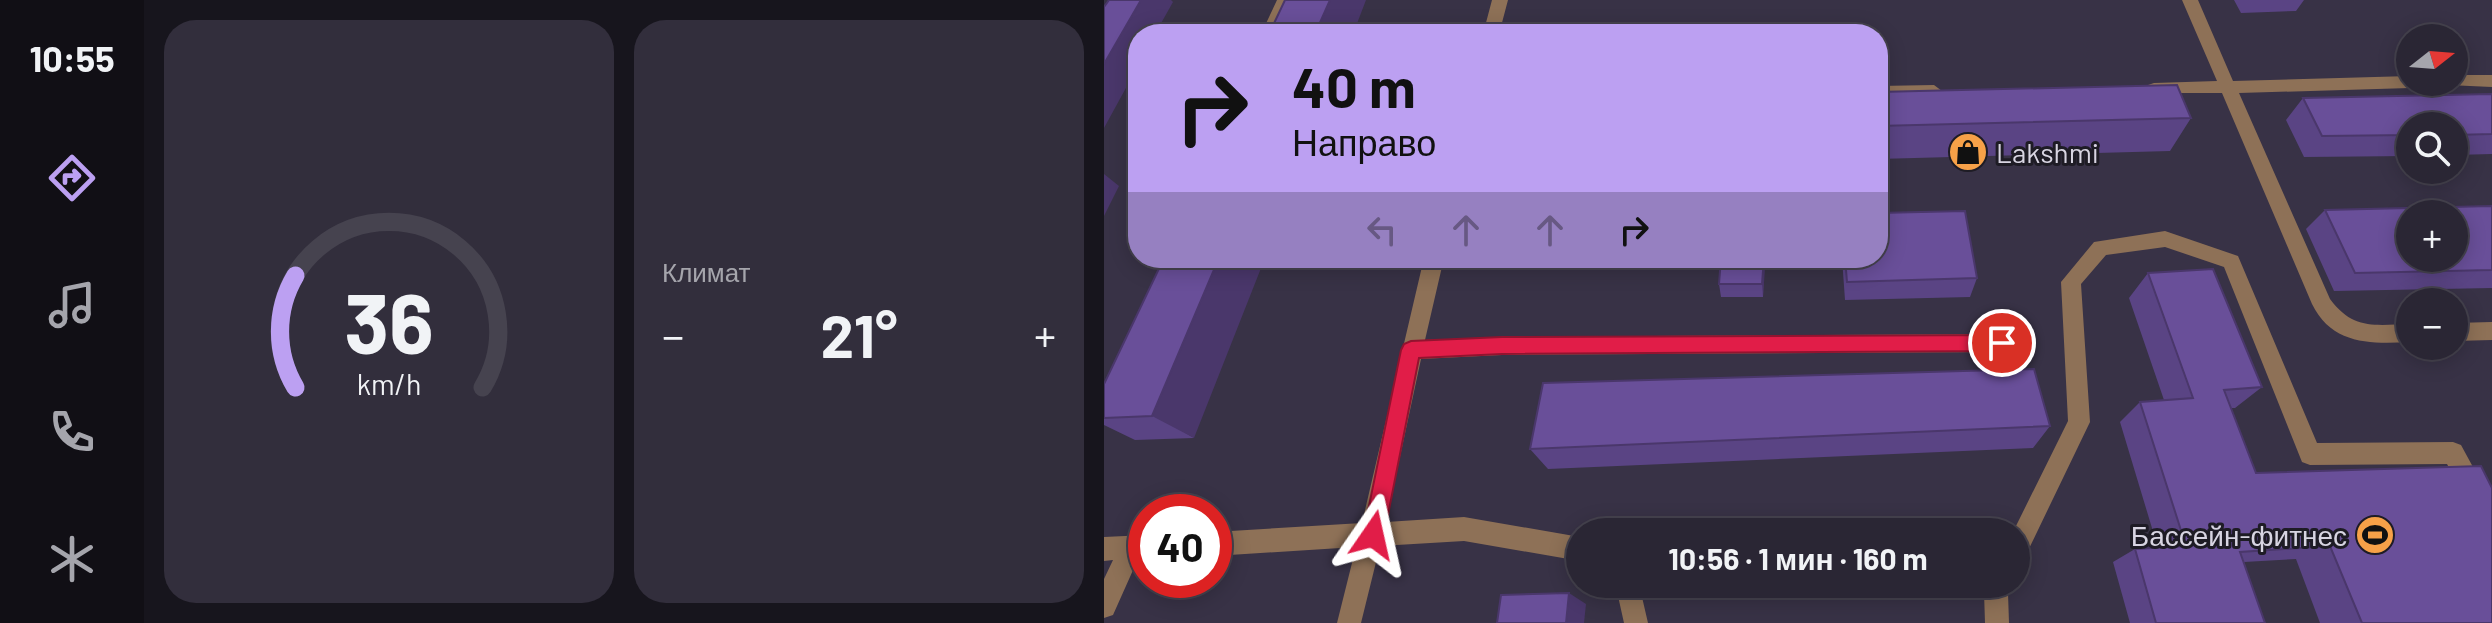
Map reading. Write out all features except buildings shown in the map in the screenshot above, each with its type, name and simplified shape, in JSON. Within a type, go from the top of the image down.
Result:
[{"type":"street","points":[[1274,24],[1285,0]]},
{"type":"street","points":[[1494,24],[1500,0]]},
{"type":"street","points":[[2190,0],[2322,304],[2332,319],[2346,329],[2363,334],[2396,333]]},
{"type":"street","points":[[2468,81],[2492,81]]},
{"type":"street","points":[[2142,89],[2396,82]]},
{"type":"street","points":[[1888,92],[1956,91]]},
{"type":"street","points":[[2030,522],[2079,422],[2071,282],[2101,248],[2165,239],[2231,262],[2310,454],[2453,453],[2492,525]]},
{"type":"street","points":[[1349,623],[1373,535],[1411,350],[1432,268]]},
{"type":"street","points":[[2468,332],[2492,331]]},
{"type":"street","points":[[1411,350],[1502,346],[2002,343]]},
{"type":"street","points":[[1232,543],[1464,529],[1566,547]]},
{"type":"street","points":[[1104,549],[1128,548]]},
{"type":"street","points":[[1104,606],[1128,564]]},
{"type":"street","points":[[1631,598],[1636,623]]},
{"type":"street","points":[[1996,598],[1997,623]]},
{"type":"place","name":"Lakshmi","points":[[1968,152]]},
{"type":"place","name":"Бассейн-фитнес","points":[[2375,535]]},
{"type":"route","points":[[1373,535],[1411,350],[1502,346],[2002,343]]}]
